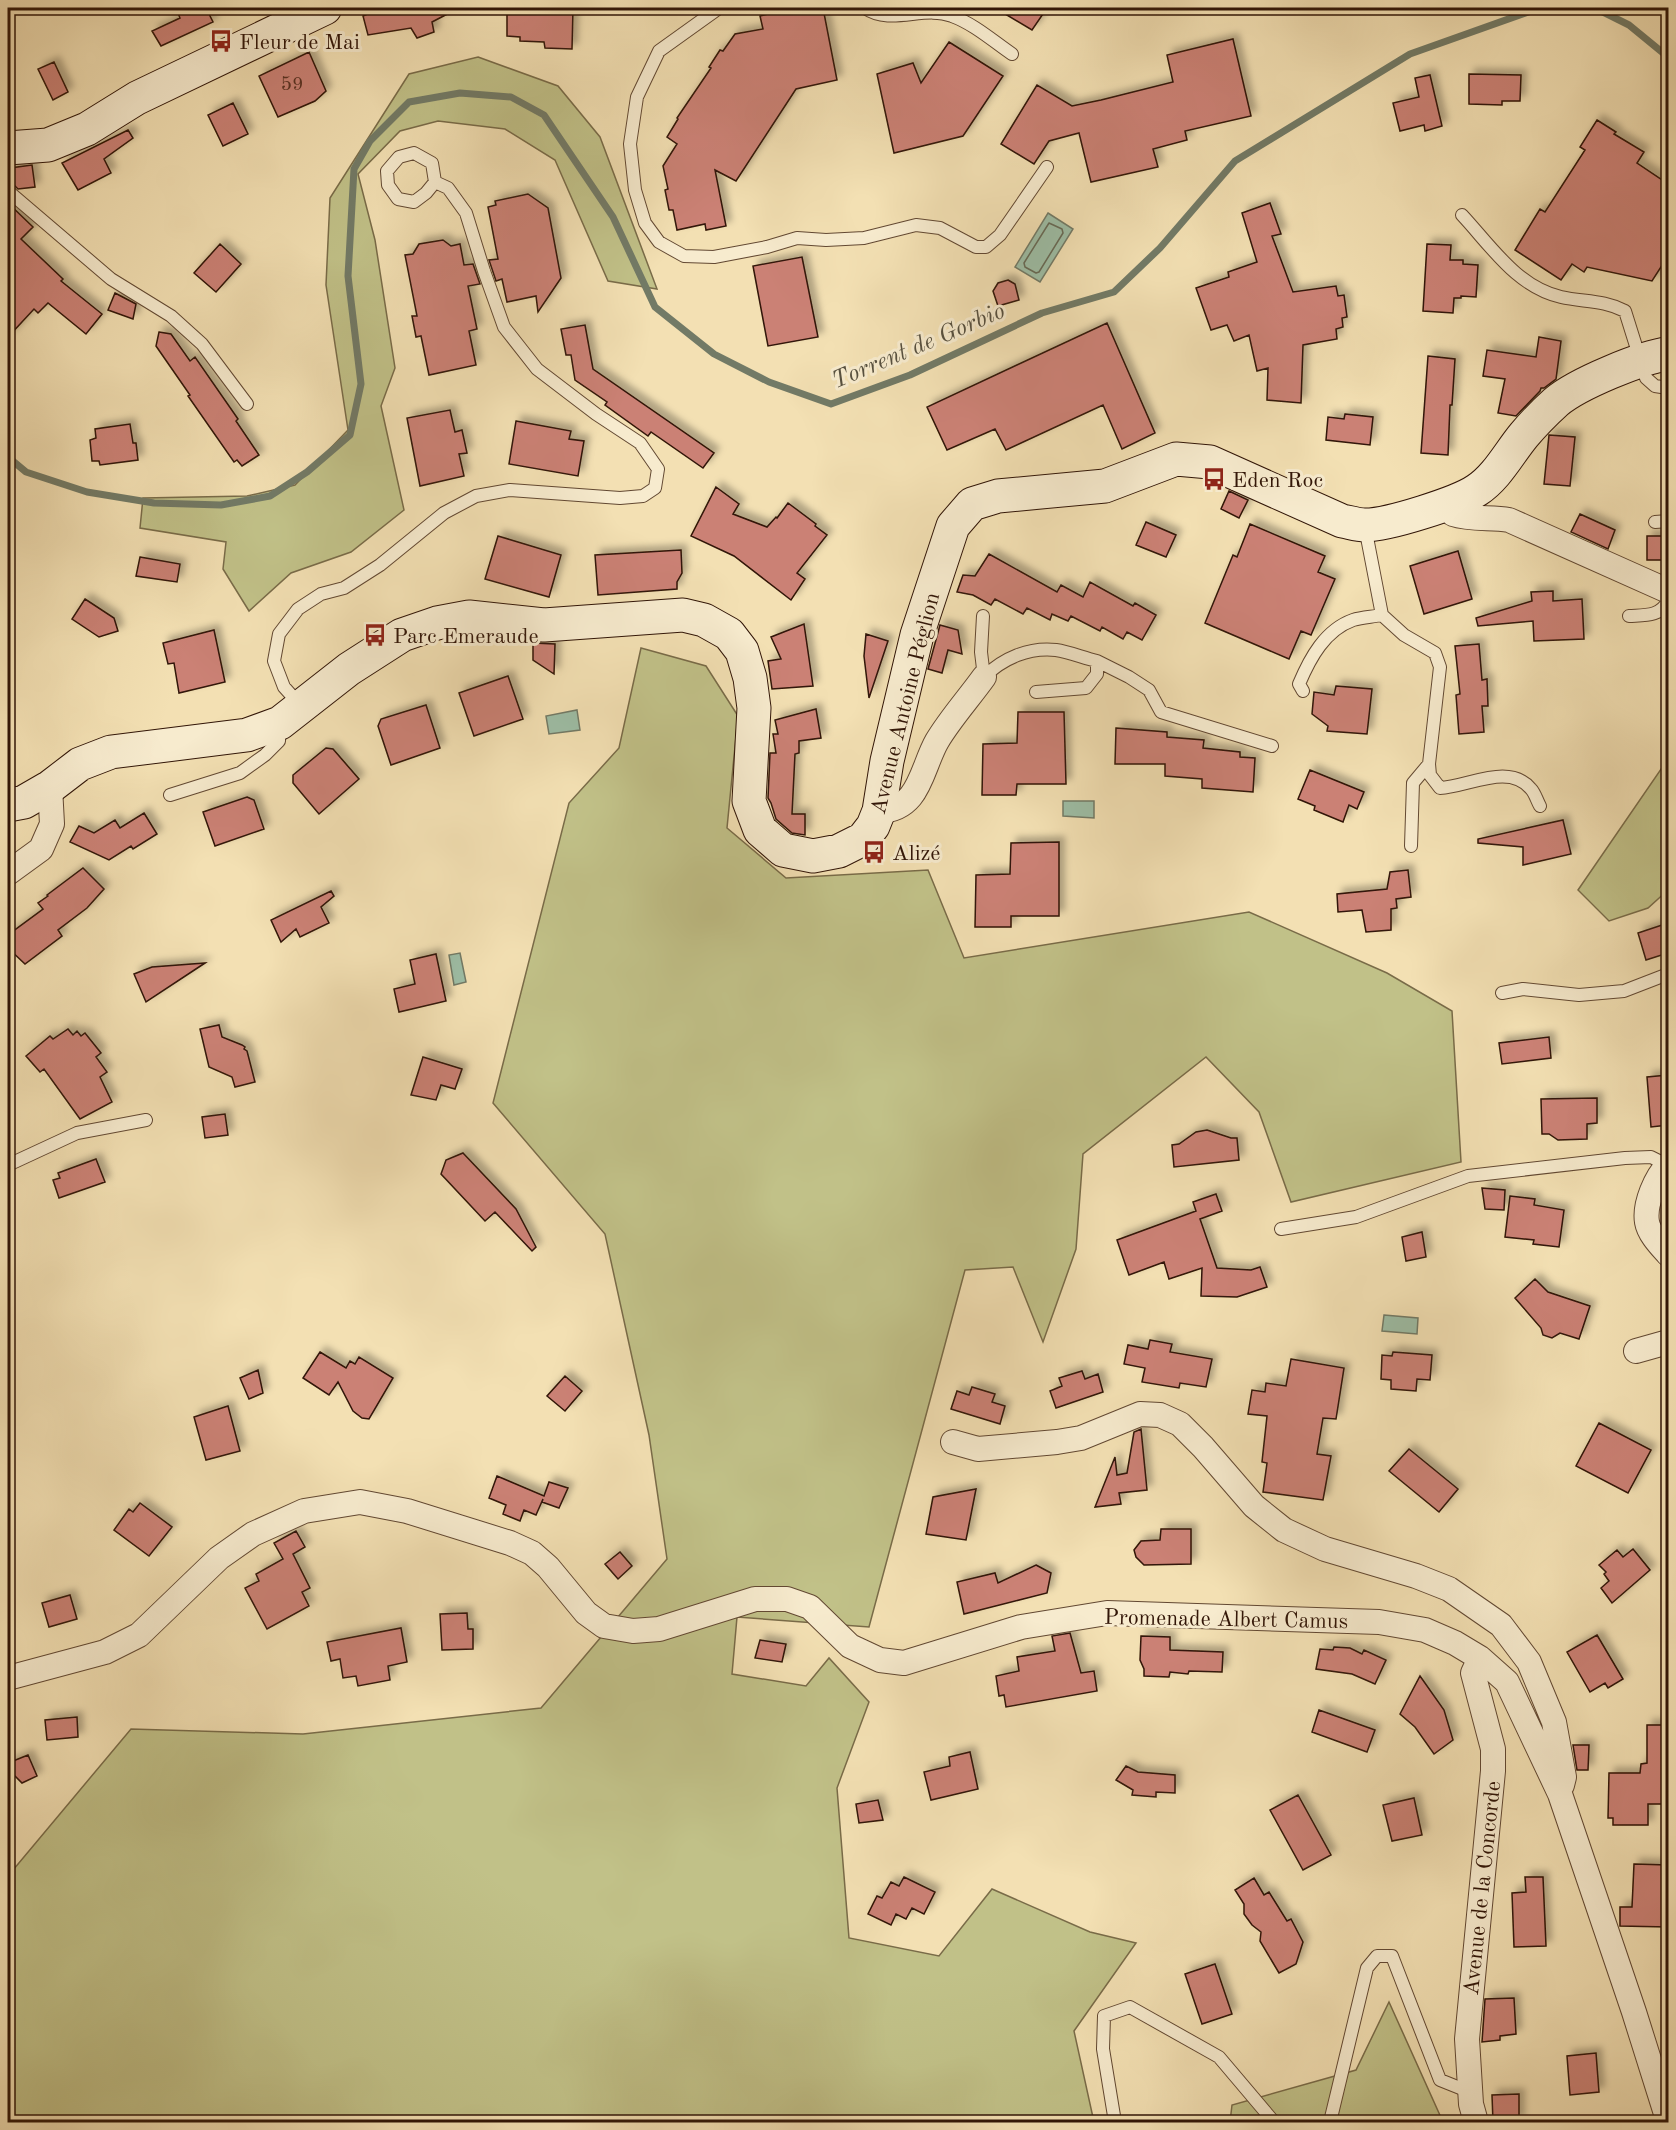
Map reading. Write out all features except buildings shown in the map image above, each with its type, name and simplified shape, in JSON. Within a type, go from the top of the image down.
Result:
[{"type":"street","points":[[8,148],[48,145],[87,129],[137,98],[325,8]]},
{"type":"street","name":"Avenue Antoine Péglion","points":[[8,805],[24,802],[50,787],[80,764],[111,752],[247,735],[291,715],[349,669],[402,635],[437,623],[469,617],[544,625],[683,615],[704,620],[729,634],[742,651],[750,678],[753,708],[749,801],[760,830],[783,850],[813,856],[840,851],[863,839],[873,826],[879,811],[887,761],[917,635],[953,526],[972,504],[998,496],[1105,486],[1176,459],[1210,462],[1342,521],[1365,525],[1386,522],[1447,504],[1477,490],[1493,475],[1525,434],[1557,401],[1593,380],[1654,358]]},
{"type":"street","points":[[1447,504],[1453,514],[1464,518],[1509,520],[1668,591]]},
{"type":"street","points":[[879,811],[892,810],[906,802],[918,786],[937,741],[984,677]]},
{"type":"street","points":[[8,873],[41,849],[52,824],[50,787]]},
{"type":"street","points":[[1668,1165],[1650,1191],[1647,1222],[1658,1243],[1668,1254]]},
{"type":"street","points":[[1636,1351],[1668,1342]]},
{"type":"street","points":[[953,1442],[978,1449],[1057,1442],[1081,1438],[1140,1414],[1160,1415],[1180,1424],[1254,1506],[1284,1530],[1324,1549],[1416,1576],[1449,1589],[1501,1624],[1529,1662],[1554,1722],[1564,1777],[1560,1794]]},
{"type":"street","name":"Promenade Albert Camus","points":[[8,1678],[105,1652],[139,1635],[219,1557],[253,1534],[304,1511],[360,1502],[407,1510],[532,1553],[548,1567],[586,1613],[604,1626],[633,1631],[658,1629],[755,1599],[787,1599],[810,1607],[850,1646],[880,1660],[904,1663],[1021,1627],[1107,1613],[1379,1622],[1425,1630],[1455,1643],[1480,1658],[1508,1682],[1560,1794],[1634,2012],[1668,2121]]},
{"type":"street","name":"Avenue de la Concorde","points":[[1476,2122],[1470,2092],[1467,2038],[1493,1771],[1493,1749],[1473,1672],[1480,1658]]},
{"type":"lane","points":[[719,8],[660,51],[637,97],[630,144],[634,190],[645,223],[659,242],[684,256],[714,257],[767,247],[797,238],[826,240],[864,238],[916,225],[940,228],[976,247],[986,247],[1000,235],[1047,167]]},
{"type":"lane","points":[[865,8],[873,14],[899,16],[928,12],[951,15],[1012,54]]},
{"type":"lane","points":[[170,795],[240,773],[265,755],[279,741],[291,715],[274,661],[279,634],[298,609],[321,594],[344,588],[380,564],[444,513],[476,496],[510,490],[620,498],[643,496],[655,488],[658,469],[640,443],[596,414],[537,369],[504,327],[466,213],[448,188],[435,182]]},
{"type":"lane","points":[[8,191],[111,279],[179,323],[202,344],[247,404]]},
{"type":"lane","points":[[1462,215],[1516,274],[1560,297],[1612,304],[1625,311],[1654,358],[1646,378],[1655,386],[1668,388]]},
{"type":"lane","points":[[1655,522],[1668,521]]},
{"type":"lane","points":[[1365,525],[1382,615],[1404,635],[1435,653],[1440,667],[1429,764],[1430,775],[1440,788],[1452,788],[1505,776],[1520,780],[1531,788],[1540,806]]},
{"type":"lane","points":[[1629,616],[1655,614],[1666,606],[1668,601]]},
{"type":"lane","points":[[983,615],[981,652],[984,677]]},
{"type":"lane","points":[[1303,691],[1299,684],[1314,654],[1326,639],[1340,626],[1356,619],[1382,615]]},
{"type":"lane","points":[[984,677],[996,665],[1020,653],[1055,650],[1097,661],[1129,677],[1149,690],[1161,712],[1272,746]]},
{"type":"lane","points":[[1036,692],[1086,688],[1097,674],[1097,661]]},
{"type":"lane","points":[[1411,846],[1413,783],[1429,764]]},
{"type":"lane","points":[[1502,993],[1523,989],[1579,995],[1624,991],[1668,974]]},
{"type":"lane","points":[[8,1165],[77,1133],[146,1120]]},
{"type":"lane","points":[[1281,1229],[1356,1217],[1468,1176],[1624,1158],[1652,1157],[1668,1165]]},
{"type":"lane","points":[[1330,2122],[1367,1968],[1377,1956],[1392,1956],[1440,2080],[1470,2092]]},
{"type":"lane","points":[[1115,2122],[1103,2049],[1104,2016],[1130,2007],[1220,2057],[1274,2122]]},
{"type":"green space","points":[[478,57],[558,86],[600,137],[657,289],[608,281],[555,160],[505,129],[438,121],[400,131],[358,174],[375,240],[395,368],[381,406],[404,510],[351,552],[291,573],[249,611],[223,569],[226,542],[140,528],[143,498],[247,496],[295,485],[348,430],[326,285],[330,198],[409,74]]},
{"type":"green space","points":[[641,648],[706,666],[738,716],[727,828],[786,878],[928,870],[964,958],[1249,912],[1387,973],[1452,1011],[1461,1162],[1291,1202],[1259,1112],[1206,1057],[1083,1154],[1076,1249],[1043,1342],[1013,1267],[965,1270],[869,1627],[737,1617],[732,1674],[806,1686],[829,1658],[869,1702],[837,1788],[849,1938],[939,1956],[992,1889],[1090,1932],[1136,1943],[1074,2031],[1094,2122],[8,2122],[8,1876],[131,1729],[303,1734],[541,1708],[667,1559],[649,1435],[605,1234],[493,1103],[569,803],[619,748]]},
{"type":"green space","points":[[1668,759],[1668,890],[1648,908],[1609,921],[1578,890]]},
{"type":"green space","points":[[1389,2002],[1443,2122],[1230,2122],[1232,2105],[1356,2070]]},
{"type":"water","points":[[1048,213],[1073,229],[1040,282],[1015,267]]},
{"type":"water","points":[[577,710],[580,730],[549,734],[546,716]]},
{"type":"water","points":[[1063,801],[1094,801],[1094,818],[1063,816]]},
{"type":"water","points":[[460,953],[466,982],[454,985],[449,955]]},
{"type":"water","points":[[1384,1315],[1418,1318],[1417,1334],[1382,1331]]},
{"type":"waterway","name":"Torrent de Gorbio","points":[[8,457],[26,472],[87,492],[154,503],[221,505],[270,496],[307,472],[350,435],[361,384],[348,276],[354,169],[370,141],[409,102],[460,93],[511,97],[544,115],[613,217],[655,307],[714,354],[769,382],[831,404],[910,375],[1042,313],[1114,292],[1160,248],[1235,161],[1410,54],[1534,10],[1568,8]]},
{"type":"waterway","name":"Torrent de Gorbio","points":[[1595,8],[1629,25],[1668,57]]},
{"type":"place","name":"Fleur de Mai","points":[[221,41]]},
{"type":"place","name":"Eden Roc","points":[[1214,479]]},
{"type":"place","name":"Parc Emeraude","points":[[375,635]]},
{"type":"place","name":"Alizé","points":[[874,852]]}]
